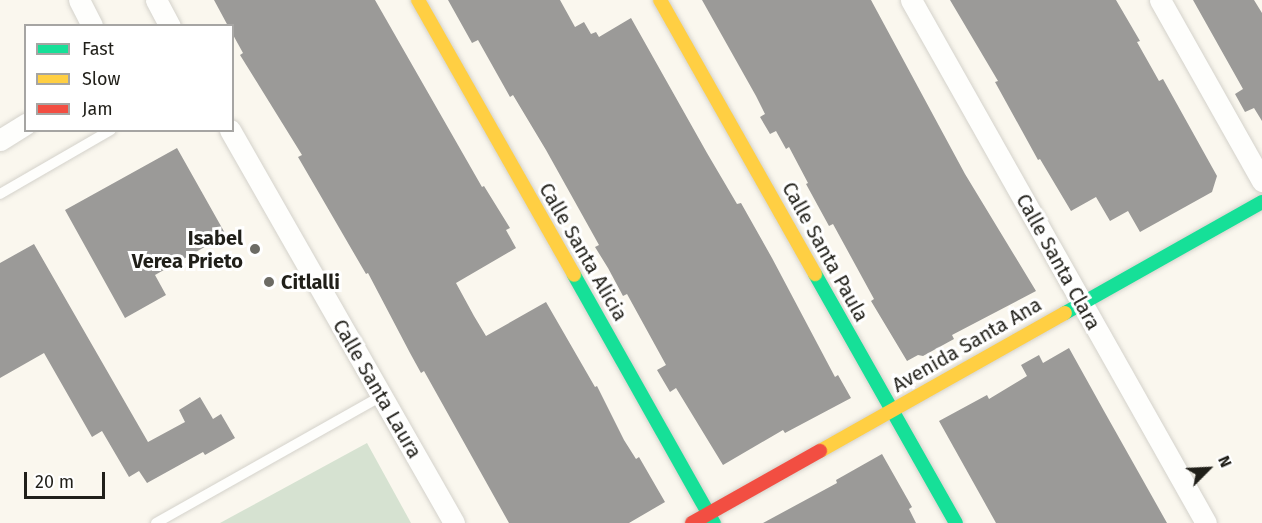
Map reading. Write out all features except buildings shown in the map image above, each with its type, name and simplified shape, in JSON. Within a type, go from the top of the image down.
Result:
[{"type":"street","points":[[79,0],[91,24]]},
{"type":"street","points":[[156,0],[169,24]]},
{"type":"street","name":"Calle Santa Alicia","points":[[418,0],[712,518]]},
{"type":"street","name":"Calle Santa Paula","points":[[660,0],[956,523]]},
{"type":"street","name":"Calle Santa Clara","points":[[911,0],[1206,523]]},
{"type":"street","points":[[1160,0],[1262,181]]},
{"type":"street","points":[[0,140],[24,125]]},
{"type":"street","name":"Calle Santa Laura","points":[[231,132],[454,523]]},
{"type":"street","name":"Avenida Santa Ana","points":[[692,523],[712,518],[892,410],[1262,202]]},
{"type":"lane","points":[[0,194],[108,132]]},
{"type":"lane","points":[[156,523],[381,396]]},
{"type":"green space","points":[[367,443],[411,523],[220,523]]},
{"type":"traffic: fast","points":[[1065,313],[1262,202]]},
{"type":"traffic: fast","points":[[815,274],[956,523]]},
{"type":"traffic: fast","points":[[574,275],[714,523]]},
{"type":"traffic: slow","points":[[418,0],[574,275]]},
{"type":"traffic: slow","points":[[660,0],[815,274]]},
{"type":"traffic: slow","points":[[820,451],[1065,313]]},
{"type":"traffic: jam","points":[[692,523],[820,451]]},
{"type":"place","name":"Isabel Verea Prieto","points":[[255,249]]},
{"type":"place","name":"Citlalli","points":[[269,282]]}]
